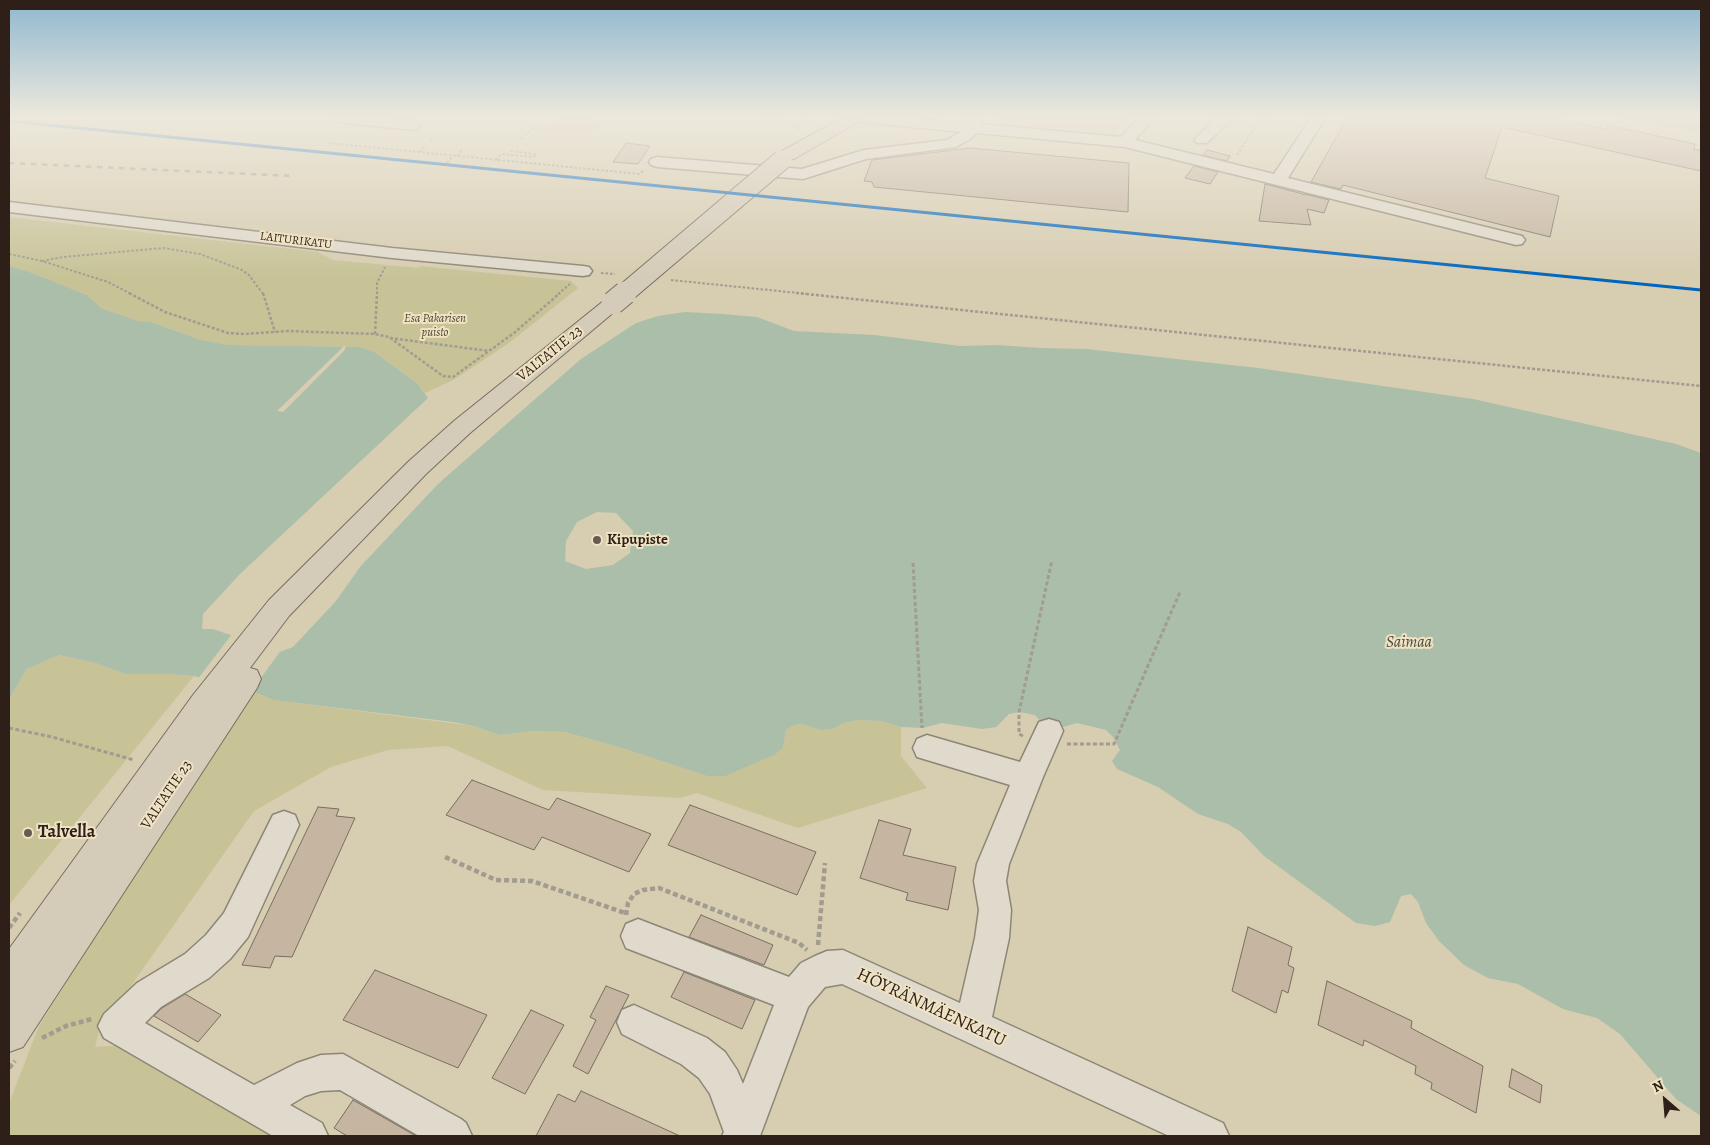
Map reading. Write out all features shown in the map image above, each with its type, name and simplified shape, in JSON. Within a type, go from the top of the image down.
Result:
[{"type":"highway","name":"VALTATIE 23","points":[[9,980],[265,638],[328,560],[379,504],[462,427],[769,171]]},
{"type":"highway","name":"VALTATIE 23","points":[[22,1044],[215,706]]},
{"type":"street","points":[[772,171],[803,174],[811,171]]},
{"type":"street","points":[[1237,171],[1516,240]]},
{"type":"street","points":[[1278,180],[1284,171]]},
{"type":"street","name":"LAITURIKATU","points":[[9,207],[392,253],[584,271]]},
{"type":"street","points":[[924,738],[1028,777]]},
{"type":"street","points":[[972,1028],[994,919],[995,910],[990,881],[993,864],[1046,738]]},
{"type":"street","points":[[284,825],[236,924],[218,947],[196,966],[149,995],[116,1026],[309,1136]]},
{"type":"street","points":[[631,924],[795,996]]},
{"type":"street","points":[[742,1134],[795,996],[822,964]]},
{"type":"street","name":"HÖYRÄNMÄENKATU","points":[[822,964],[843,968],[1210,1136]]},
{"type":"street","points":[[634,1022],[694,1051],[712,1065],[724,1083],[742,1134]]},
{"type":"street","points":[[254,1105],[297,1081],[321,1073],[343,1072],[453,1136]]},
{"type":"path","points":[[613,171],[639,174]]},
{"type":"path","points":[[42,262],[63,257],[163,248],[200,254],[249,274],[263,293],[275,332]]},
{"type":"path","points":[[375,334],[377,284],[392,253]]},
{"type":"path","points":[[9,254],[108,282],[159,309],[212,329],[244,334],[275,332],[375,334],[389,338],[489,351]]},
{"type":"path","points":[[389,338],[443,376],[453,376],[514,333],[584,271],[624,275]]},
{"type":"path","points":[[663,279],[1701,386]]},
{"type":"path","points":[[1019,712],[1052,560]]},
{"type":"path","points":[[914,563],[924,738]]},
{"type":"path","points":[[1046,738],[1114,744],[1180,592]]},
{"type":"path","points":[[9,728],[52,737],[141,762]]},
{"type":"path","points":[[445,857],[496,880],[532,881],[631,924]]},
{"type":"path","points":[[822,964],[825,863]]},
{"type":"path","points":[[631,924],[628,903],[634,894],[643,890],[659,888],[799,943],[822,964]]},
{"type":"path","points":[[9,1068],[22,1044],[66,1026],[91,1019],[116,1026]]},
{"type":"green space","name":"Esa Pakarisen puisto","points":[[9,217],[318,252],[333,260],[419,268],[420,266],[571,281],[578,288],[509,343],[455,379],[425,393],[417,383],[374,352],[360,347],[229,345],[201,340],[151,322],[138,321],[101,308],[87,295],[27,271],[9,266]]},
{"type":"green space","points":[[59,655],[96,663],[125,674],[194,676],[9,905],[9,699],[27,669]]},
{"type":"green space","points":[[252,691],[273,700],[474,726],[499,735],[533,731],[565,732],[622,748],[707,776],[783,748],[786,730],[794,725],[802,724],[821,730],[832,729],[844,723],[858,720],[881,721],[901,727],[901,756],[927,788],[798,828],[697,793],[680,798],[543,790],[448,746],[388,750],[331,767],[254,811],[121,1000],[102,1020],[95,1047],[126,1045],[276,1136],[9,1136],[9,1103],[39,1026],[232,719]]},
{"type":"water","name":"Saimaa","points":[[9,266],[27,271],[87,295],[101,308],[138,321],[151,322],[201,340],[229,345],[360,347],[374,352],[417,383],[428,398],[240,574],[203,614],[202,629],[213,629],[280,652],[293,647],[336,601],[360,567],[438,484],[581,359],[636,323],[658,316],[685,312],[757,317],[794,331],[875,335],[960,346],[997,345],[1086,349],[1258,368],[1473,399],[1676,444],[1701,453],[1701,1116],[1676,1099],[1620,1034],[1597,1018],[1563,1009],[1518,984],[1488,978],[1464,965],[1439,941],[1426,923],[1418,902],[1411,894],[1401,896],[1390,922],[1375,926],[1356,923],[1264,856],[1241,832],[1228,824],[1198,814],[1158,787],[1117,769],[1112,761],[1120,750],[1113,737],[1106,730],[1077,723],[1049,731],[1035,715],[1019,712],[1009,714],[996,727],[982,729],[942,723],[923,728],[901,727],[881,721],[858,720],[844,723],[832,729],[821,730],[802,724],[794,725],[786,730],[783,748],[774,755],[725,776],[707,776],[622,748],[565,732],[533,731],[499,735],[474,726],[453,722],[273,700],[252,691],[194,676],[125,674],[96,663],[59,655],[27,669],[9,699]],"holes":[[[597,512],[616,513],[633,531],[630,553],[613,565],[586,569],[565,561],[566,541],[577,522]]]},
{"type":"pier","points":[[346,346],[344,351],[283,412],[277,411]]},
{"type":"pier","points":[[232,634],[282,649],[250,693],[197,680]]},
{"type":"building","points":[[868,171],[1129,171],[1128,212],[874,187],[872,182],[864,181]]},
{"type":"building","points":[[1190,171],[1218,172],[1210,184],[1185,178]]},
{"type":"building","points":[[1317,171],[1487,171],[1485,178],[1559,196],[1550,237],[1343,185],[1341,189],[1311,182]]},
{"type":"building","points":[[1265,184],[1329,200],[1324,213],[1307,209],[1311,225],[1259,221]]},
{"type":"building","points":[[472,780],[549,810],[557,798],[651,834],[629,872],[542,837],[534,850],[446,815]]},
{"type":"building","points":[[690,805],[816,852],[797,895],[668,845]]},
{"type":"building","points":[[318,807],[339,809],[336,816],[355,818],[292,957],[275,956],[270,968],[242,965]]},
{"type":"building","points":[[879,820],[911,829],[903,855],[956,867],[948,910],[906,900],[908,893],[860,878]]},
{"type":"building","points":[[701,915],[773,945],[764,965],[689,937]]},
{"type":"building","points":[[1248,927],[1292,947],[1288,965],[1294,968],[1288,993],[1282,990],[1276,1013],[1232,991]]},
{"type":"building","points":[[375,970],[487,1015],[458,1068],[343,1020]]},
{"type":"building","points":[[684,972],[755,1000],[742,1029],[671,997]]},
{"type":"building","points":[[1327,981],[1412,1021],[1411,1028],[1483,1066],[1476,1113],[1431,1089],[1432,1083],[1415,1074],[1416,1066],[1364,1040],[1363,1046],[1318,1025]]},
{"type":"building","points":[[606,986],[629,995],[588,1074],[573,1066],[596,1020],[590,1017]]},
{"type":"building","points":[[185,994],[221,1015],[198,1042],[154,1016],[162,1008]]},
{"type":"building","points":[[531,1010],[564,1025],[525,1094],[492,1078]]},
{"type":"building","points":[[1512,1069],[1542,1085],[1540,1103],[1509,1087]]},
{"type":"building","points":[[581,1091],[680,1136],[536,1136],[558,1094],[575,1102]]},
{"type":"building","points":[[353,1100],[416,1136],[347,1136],[334,1128]]},
{"type":"railway","points":[[193,171],[292,176]]},
{"type":"transit line","points":[[514,171],[1701,290]]},
{"type":"place","name":"Kipupiste","points":[[597,540]]},
{"type":"place","name":"Talvella","points":[[28,833]]}]
